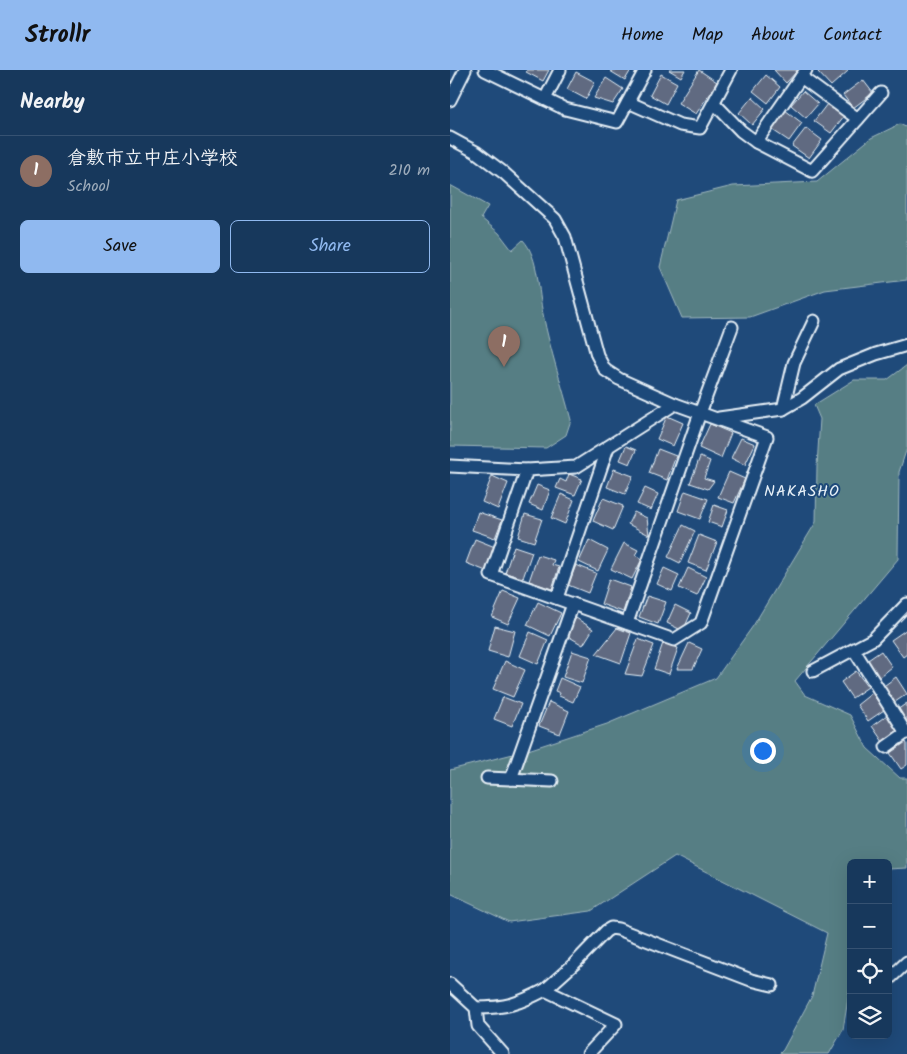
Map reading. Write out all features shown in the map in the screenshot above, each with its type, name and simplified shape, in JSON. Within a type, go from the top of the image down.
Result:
[{"type":"street","points":[[450,100],[466,70]]},
{"type":"street","points":[[484,70],[565,109],[617,122],[645,70]]},
{"type":"street","points":[[545,99],[560,70]]},
{"type":"street","points":[[628,102],[680,126],[700,128],[731,70]]},
{"type":"street","points":[[756,142],[804,74],[858,119]]},
{"type":"street","points":[[714,103],[741,131],[756,142],[812,171],[881,93]]},
{"type":"street","points":[[450,138],[476,152],[555,219],[565,237],[597,355],[605,370],[618,379],[675,404],[768,436],[701,623],[674,640],[491,575],[527,470]]},
{"type":"street","points":[[782,409],[794,363],[814,321]]},
{"type":"street","points":[[627,623],[732,327]]},
{"type":"street","points":[[715,418],[782,409],[802,398],[839,370],[876,354],[907,345]]},
{"type":"street","points":[[450,466],[527,470],[576,467],[675,404]]},
{"type":"street","points":[[556,598],[608,447]]},
{"type":"street","points":[[511,779],[574,604]]},
{"type":"street","points":[[813,671],[873,639],[905,610]]},
{"type":"street","points":[[854,650],[906,733],[886,747]]},
{"type":"street","points":[[487,778],[552,781]]},
{"type":"street","points":[[476,1008],[499,1008],[524,1001],[545,990],[611,928],[752,980],[772,985]]},
{"type":"street","points":[[892,976],[907,962]]},
{"type":"street","points":[[450,984],[476,1008],[478,1026],[503,1054]]},
{"type":"street","points":[[545,990],[616,1024],[588,1054]]},
{"type":"green space","points":[[900,124],[907,128],[907,280],[825,290],[750,317],[682,318],[660,267],[676,200],[733,186],[817,182],[871,138]]},
{"type":"green space","points":[[450,185],[488,206],[481,218],[499,233],[512,250],[523,240],[532,256],[546,327],[571,420],[566,435],[546,448],[450,446]]},
{"type":"green space","points":[[907,365],[907,448],[899,472],[898,559],[795,681],[805,695],[850,715],[867,748],[900,778],[907,778],[907,868],[892,869],[892,859],[847,859],[847,1005],[843,1030],[829,1054],[779,1054],[812,996],[827,933],[675,856],[591,911],[509,922],[450,894],[450,770],[525,751],[607,724],[716,678],[753,626],[816,522],[820,419],[814,405],[854,380],[887,380]]},
{"type":"building","points":[[527,70],[549,70],[543,81],[526,72]]},
{"type":"building","points":[[611,70],[631,70],[625,80]]},
{"type":"building","points":[[669,70],[685,70],[681,77]]},
{"type":"building","points":[[699,70],[717,82],[696,114],[678,103]]},
{"type":"building","points":[[774,70],[798,70],[786,83]]},
{"type":"building","points":[[819,70],[848,71],[831,86],[818,72]]},
{"type":"building","points":[[576,72],[595,82],[586,99],[567,89]]},
{"type":"building","points":[[661,74],[677,83],[666,104],[650,95]]},
{"type":"building","points":[[766,75],[780,87],[768,103],[753,91]]},
{"type":"building","points":[[606,78],[623,89],[613,104],[594,98]]},
{"type":"building","points":[[863,80],[873,93],[853,108],[843,95]]},
{"type":"building","points":[[803,91],[818,104],[806,118],[791,105]]},
{"type":"building","points":[[752,97],[765,109],[752,125],[739,113]]},
{"type":"building","points":[[827,104],[844,116],[831,133],[814,121]]},
{"type":"building","points":[[785,110],[802,123],[789,141],[771,129]]},
{"type":"building","points":[[806,128],[822,140],[809,158],[792,146]]},
{"type":"building","points":[[667,416],[683,423],[673,446],[657,439]]},
{"type":"building","points":[[710,424],[731,433],[721,458],[699,448]]},
{"type":"building","points":[[741,438],[755,444],[745,465],[731,458]]},
{"type":"building","points":[[626,446],[636,450],[630,464],[620,460]]},
{"type":"building","points":[[658,449],[676,456],[667,480],[649,473]]},
{"type":"building","points":[[700,457],[710,461],[704,478],[714,481],[708,489],[690,483]]},
{"type":"building","points":[[614,469],[633,476],[625,494],[607,487]]},
{"type":"building","points":[[729,472],[745,479],[734,503],[718,497]]},
{"type":"building","points":[[569,474],[582,479],[575,495],[556,488],[560,479],[566,482]]},
{"type":"building","points":[[492,476],[508,483],[498,509],[482,502]]},
{"type":"building","points":[[537,485],[550,490],[543,510],[529,504]]},
{"type":"building","points":[[645,488],[658,494],[651,510],[637,504]]},
{"type":"building","points":[[685,491],[708,499],[700,519],[678,511]]},
{"type":"building","points":[[561,494],[574,500],[565,524],[551,518]]},
{"type":"building","points":[[603,498],[623,506],[613,530],[593,521]]},
{"type":"building","points":[[714,505],[728,510],[722,527],[708,522]]},
{"type":"building","points":[[478,512],[502,520],[495,538],[472,530]]},
{"type":"building","points":[[634,512],[647,518],[649,535],[628,524]]},
{"type":"building","points":[[525,514],[542,519],[534,542],[518,537]]},
{"type":"building","points":[[683,525],[695,531],[680,563],[668,557]]},
{"type":"building","points":[[699,535],[717,542],[706,570],[688,563]]},
{"type":"building","points":[[475,539],[495,547],[486,571],[466,563]]},
{"type":"building","points":[[589,540],[608,550],[598,571],[579,562]]},
{"type":"building","points":[[624,543],[638,550],[635,555],[642,559],[632,579],[611,569]]},
{"type":"building","points":[[514,546],[532,552],[523,578],[505,573]]},
{"type":"building","points":[[538,555],[554,560],[552,565],[559,567],[552,589],[529,581]]},
{"type":"building","points":[[576,565],[596,573],[588,593],[568,585]]},
{"type":"building","points":[[664,568],[679,575],[672,591],[657,584]]},
{"type":"building","points":[[688,568],[706,577],[697,596],[679,588]]},
{"type":"building","points":[[609,579],[631,587],[623,612],[601,604]]},
{"type":"building","points":[[503,591],[520,598],[508,624],[492,617]]},
{"type":"building","points":[[647,596],[666,602],[658,624],[639,617]]},
{"type":"building","points":[[538,602],[561,613],[550,636],[527,625]]},
{"type":"building","points":[[675,605],[691,613],[683,631],[667,623]]},
{"type":"building","points":[[576,618],[593,629],[583,645],[566,635]]},
{"type":"building","points":[[495,626],[515,631],[508,657],[488,651]]},
{"type":"building","points":[[617,628],[631,633],[621,663],[596,654]]},
{"type":"building","points":[[907,629],[907,654],[903,657],[891,640]]},
{"type":"building","points":[[530,632],[548,640],[538,664],[520,656]]},
{"type":"building","points":[[638,639],[654,645],[642,676],[625,674]]},
{"type":"building","points":[[663,643],[678,648],[669,674],[654,669]]},
{"type":"building","points":[[689,643],[702,649],[693,669],[677,669]]},
{"type":"building","points":[[572,651],[591,657],[582,683],[563,677]]},
{"type":"building","points":[[881,651],[892,667],[877,679],[865,662]]},
{"type":"building","points":[[505,661],[525,670],[513,697],[493,689]]},
{"type":"building","points":[[856,671],[868,687],[852,698],[841,682]]},
{"type":"building","points":[[896,677],[907,694],[892,704],[881,688]]},
{"type":"building","points":[[560,678],[580,687],[573,702],[559,696],[560,693],[555,691]]},
{"type":"building","points":[[872,693],[884,710],[868,721],[857,705]]},
{"type":"building","points":[[503,697],[521,704],[512,726],[494,719]]},
{"type":"building","points":[[549,702],[569,711],[560,734],[539,726]]},
{"type":"building","points":[[907,703],[907,724],[897,710]]},
{"type":"building","points":[[887,715],[899,731],[883,742],[872,726]]},
{"type":"building","points":[[906,742],[907,765],[901,769],[890,753]]},
{"type":"place","name":"倉敷市立中庄小学校","points":[[504,367]]},
{"type":"district","name":"NAKASHO","points":[[802,490]]}]
